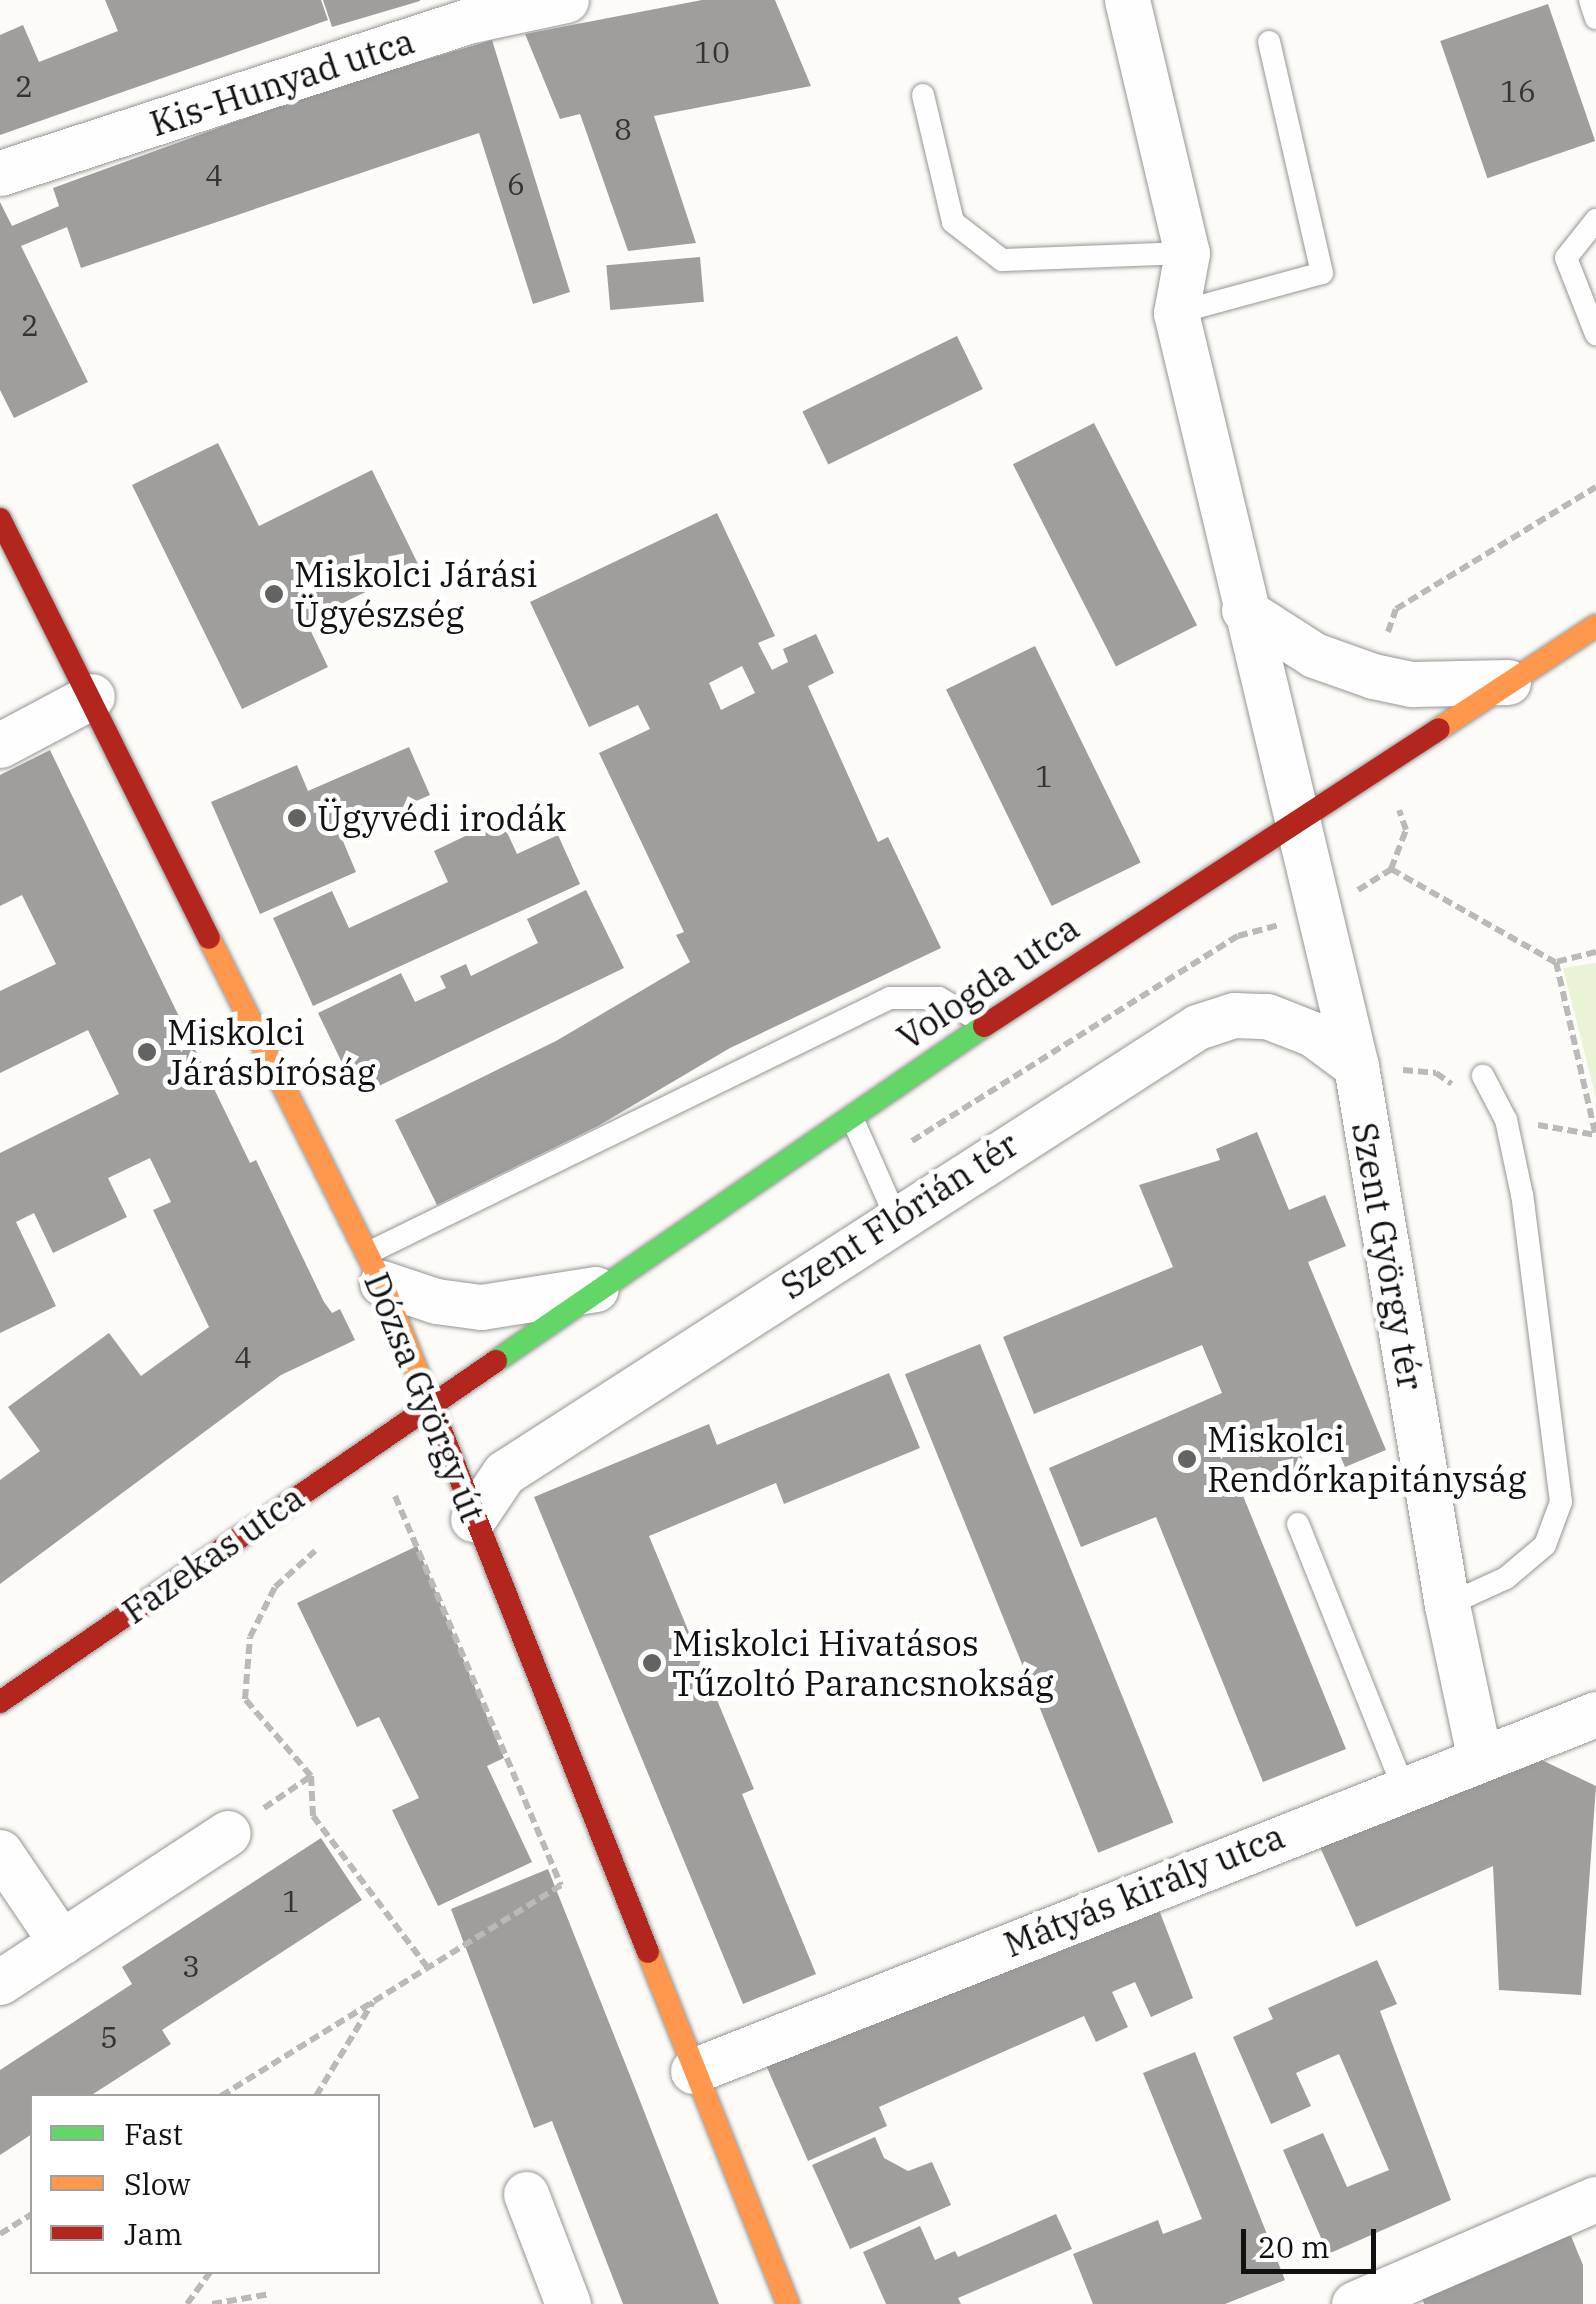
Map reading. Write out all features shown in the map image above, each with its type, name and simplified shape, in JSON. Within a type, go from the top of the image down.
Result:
[{"type":"street","name":"Kis-Hunyad utca","points":[[0,173],[472,20],[566,0]]},
{"type":"street","points":[[1127,0],[1186,253],[1176,313]]},
{"type":"street","name":"Szent György tér","points":[[1176,313],[1292,820],[1356,1066],[1447,1605],[1480,1755]]},
{"type":"street","name":"Dózsa György út","points":[[0,519],[92,696],[375,1268],[425,1406],[788,2304]]},
{"type":"street","points":[[1244,610],[1314,655],[1373,676],[1412,684],[1508,682]]},
{"type":"street","name":"Vologda utca","points":[[425,1406],[1292,820],[1596,626]]},
{"type":"street","points":[[0,745],[92,696]]},
{"type":"street","name":"Szent Flórián tér","points":[[473,1520],[504,1473],[896,1216],[1197,1027],[1234,1015],[1267,1016],[1314,1034],[1356,1066]]},
{"type":"street","points":[[375,1268],[436,1302],[480,1307],[596,1290]]},
{"type":"street","name":"Fazekas utca","points":[[0,1702],[425,1406]]},
{"type":"street","name":"Mátyás király utca","points":[[693,2071],[1480,1755],[1596,1714]]},
{"type":"street","points":[[0,1982],[228,1832]]},
{"type":"street","points":[[0,1852],[61,1942]]},
{"type":"street","points":[[526,2194],[568,2304]]},
{"type":"street","points":[[1354,2304],[1596,2199]]},
{"type":"lane","points":[[1590,0],[1596,18]]},
{"type":"lane","points":[[1176,313],[1322,273],[1269,42]]},
{"type":"lane","points":[[923,95],[952,222],[1002,260],[1186,253]]},
{"type":"lane","points":[[1596,220],[1566,258],[1596,334]]},
{"type":"lane","points":[[375,1268],[890,998],[938,998],[987,1024]]},
{"type":"lane","points":[[1447,1605],[1506,1578],[1545,1545],[1561,1502],[1522,1195],[1506,1120],[1483,1076]]},
{"type":"lane","points":[[851,1116],[896,1216]]},
{"type":"lane","points":[[1298,1524],[1403,1786]]},
{"type":"path","points":[[1373,676],[1396,608],[1596,487]]},
{"type":"path","points":[[1391,869],[1556,962],[1596,952]]},
{"type":"path","points":[[873,1166],[1238,936],[1317,916]]},
{"type":"path","points":[[1556,962],[1596,1136]]},
{"type":"path","points":[[381,1504],[397,1494],[561,1885]]},
{"type":"path","points":[[317,1548],[275,1587],[250,1637],[245,1699],[311,1776],[313,1816],[428,1968]]},
{"type":"path","points":[[228,1832],[311,1776]]},
{"type":"path","points":[[224,2094],[561,1885],[619,1882]]},
{"type":"path","points":[[317,2094],[374,2001]]},
{"type":"path","points":[[0,2234],[30,2215]]},
{"type":"path","points":[[187,2304],[209,2274]]},
{"type":"path","points":[[212,2304],[270,2294]]},
{"type":"green space","points":[[1596,963],[1596,1098],[1563,968]]},
{"type":"building","points":[[105,0],[321,0],[328,20],[0,135],[0,35],[23,25],[39,62],[118,31]]},
{"type":"building","points":[[323,0],[420,0],[420,1],[332,27]]},
{"type":"building","points":[[702,0],[775,0],[811,86],[654,116],[696,243],[628,251],[580,114],[560,119],[525,34]]},
{"type":"building","points":[[1548,4],[1595,141],[1487,178],[1440,41]]},
{"type":"building","points":[[492,40],[570,292],[533,304],[479,133],[81,268],[67,227],[21,246],[88,382],[14,418],[0,390],[0,202],[12,226],[59,206],[53,188],[320,91]]},
{"type":"building","points":[[700,257],[704,302],[610,310],[606,265]]},
{"type":"building","points":[[957,336],[983,389],[828,464],[802,411]]},
{"type":"building","points":[[1094,423],[1197,625],[1116,667],[1013,464]]},
{"type":"building","name":"Miskolci Járási Ügyészség","points":[[218,443],[259,526],[372,470],[419,566],[306,621],[328,667],[242,709],[132,485]]},
{"type":"building","points":[[717,513],[775,636],[758,643],[772,670],[788,662],[783,649],[816,634],[834,673],[808,686],[878,842],[888,837],[941,948],[730,1048],[598,1126],[437,1205],[395,1120],[556,1041],[690,962],[676,935],[684,932],[599,753],[650,729],[638,705],[589,727],[530,602]],"holes":[[[742,666],[755,693],[721,710],[709,683]]]},
{"type":"building","points":[[1035,646],[1141,863],[1052,906],[946,689]]},
{"type":"building","name":"Ügyvédi irodák","points":[[409,747],[430,795],[340,834],[356,872],[260,914],[211,802],[297,765],[308,791]]},
{"type":"building","points":[[50,750],[250,1163],[256,1160],[324,1302],[332,1313],[340,1309],[355,1340],[281,1375],[0,1584],[0,1480],[40,1451],[8,1407],[109,1333],[141,1376],[209,1327],[153,1210],[171,1202],[150,1158],[108,1178],[127,1217],[53,1253],[34,1213],[16,1222],[56,1306],[0,1333],[0,1153],[119,1094],[88,1030],[0,1073],[0,991],[56,964],[22,895],[0,906],[0,775]]},
{"type":"building","points":[[501,819],[517,854],[558,835],[580,884],[313,1006],[273,918],[332,891],[349,928],[448,882],[434,851]]},
{"type":"building","points":[[586,890],[624,968],[358,1096],[318,1013],[401,973],[415,1002],[446,988],[440,976],[466,964],[471,976],[538,943],[527,919]]},
{"type":"building","name":"Miskolci Rendőrkapitányság","points":[[1257,1132],[1289,1210],[1325,1195],[1346,1246],[1308,1262],[1386,1450],[1345,1467],[1331,1434],[1298,1448],[1310,1478],[1264,1497],[1252,1469],[1235,1476],[1346,1749],[1263,1782],[1156,1517],[1081,1547],[1049,1468],[1222,1393],[1202,1345],[1034,1414],[1003,1337],[1173,1267],[1139,1185],[1220,1160],[1216,1149]]},
{"type":"building","points":[[980,1344],[1173,1822],[1098,1853],[905,1374]]},
{"type":"building","name":"Miskolci Hivatásos Tűzoltó Parancsnokság","points":[[889,1373],[920,1448],[784,1504],[776,1483],[649,1536],[754,1789],[742,1794],[816,1974],[743,2004],[534,1497],[709,1424],[717,1445]]},
{"type":"building","points":[[417,1546],[504,1758],[487,1766],[532,1862],[438,1906],[392,1810],[419,1798],[379,1717],[357,1727],[297,1603]]},
{"type":"building","points":[[1525,1752],[1596,1786],[1581,1995],[1499,1990],[1493,1866],[1356,1927],[1315,1836]]},
{"type":"building","points":[[321,1838],[362,1900],[162,2030],[171,2044],[93,2094],[30,2094],[30,2135],[0,2155],[0,2070],[132,1984],[122,1967]]},
{"type":"building","points":[[548,1869],[719,2304],[623,2304],[552,2121],[534,2128],[451,1909]]},
{"type":"building","points":[[1154,1897],[1193,1998],[1151,2017],[1135,1982],[1112,1992],[1128,2027],[1096,2042],[1084,2016],[879,2107],[887,2126],[808,2161],[765,2063]]},
{"type":"building","points":[[1377,1960],[1397,2004],[1380,2011],[1451,2200],[1328,2254],[1283,2150],[1323,2133],[1347,2187],[1389,2170],[1339,2054],[1296,2073],[1311,2106],[1271,2124],[1233,2037],[1273,2019],[1268,2008]]},
{"type":"building","points":[[1195,2052],[1285,2280],[1225,2304],[1093,2304],[1073,2254],[1158,2220],[1163,2234],[1202,2219],[1143,2073]]},
{"type":"building","points":[[875,2137],[884,2158],[908,2171],[932,2162],[951,2205],[850,2249],[812,2165]]},
{"type":"building","points":[[1056,2214],[1072,2249],[958,2298],[961,2304],[886,2304],[863,2252],[920,2226],[935,2260],[955,2251],[958,2257]]},
{"type":"building","points":[[1549,2228],[1571,2236],[1583,2265],[1583,2304],[1424,2304],[1419,2286]]},
{"type":"traffic: fast","points":[[496,1361],[984,1026]]},
{"type":"traffic: slow","points":[[1439,729],[1596,626]]},
{"type":"traffic: slow","points":[[209,938],[382,1283],[438,1423]]},
{"type":"traffic: slow","points":[[648,1952],[788,2304]]},
{"type":"traffic: jam","points":[[0,519],[209,938]]},
{"type":"traffic: jam","points":[[984,1026],[1439,729]]},
{"type":"traffic: jam","points":[[0,1702],[496,1361]]},
{"type":"traffic: jam","points":[[438,1423],[648,1952]]},
{"type":"place","name":"Miskolci Járási Ügyészség","points":[[274,594]]},
{"type":"place","name":"Ügyvédi irodák","points":[[297,818]]},
{"type":"place","name":"Miskolci Járásbíróság","points":[[147,1052]]},
{"type":"place","name":"Miskolci Rendőrkapitányság","points":[[1187,1459]]},
{"type":"place","name":"Miskolci Hivatásos Tűzoltó Parancsnokság","points":[[652,1663]]}]
